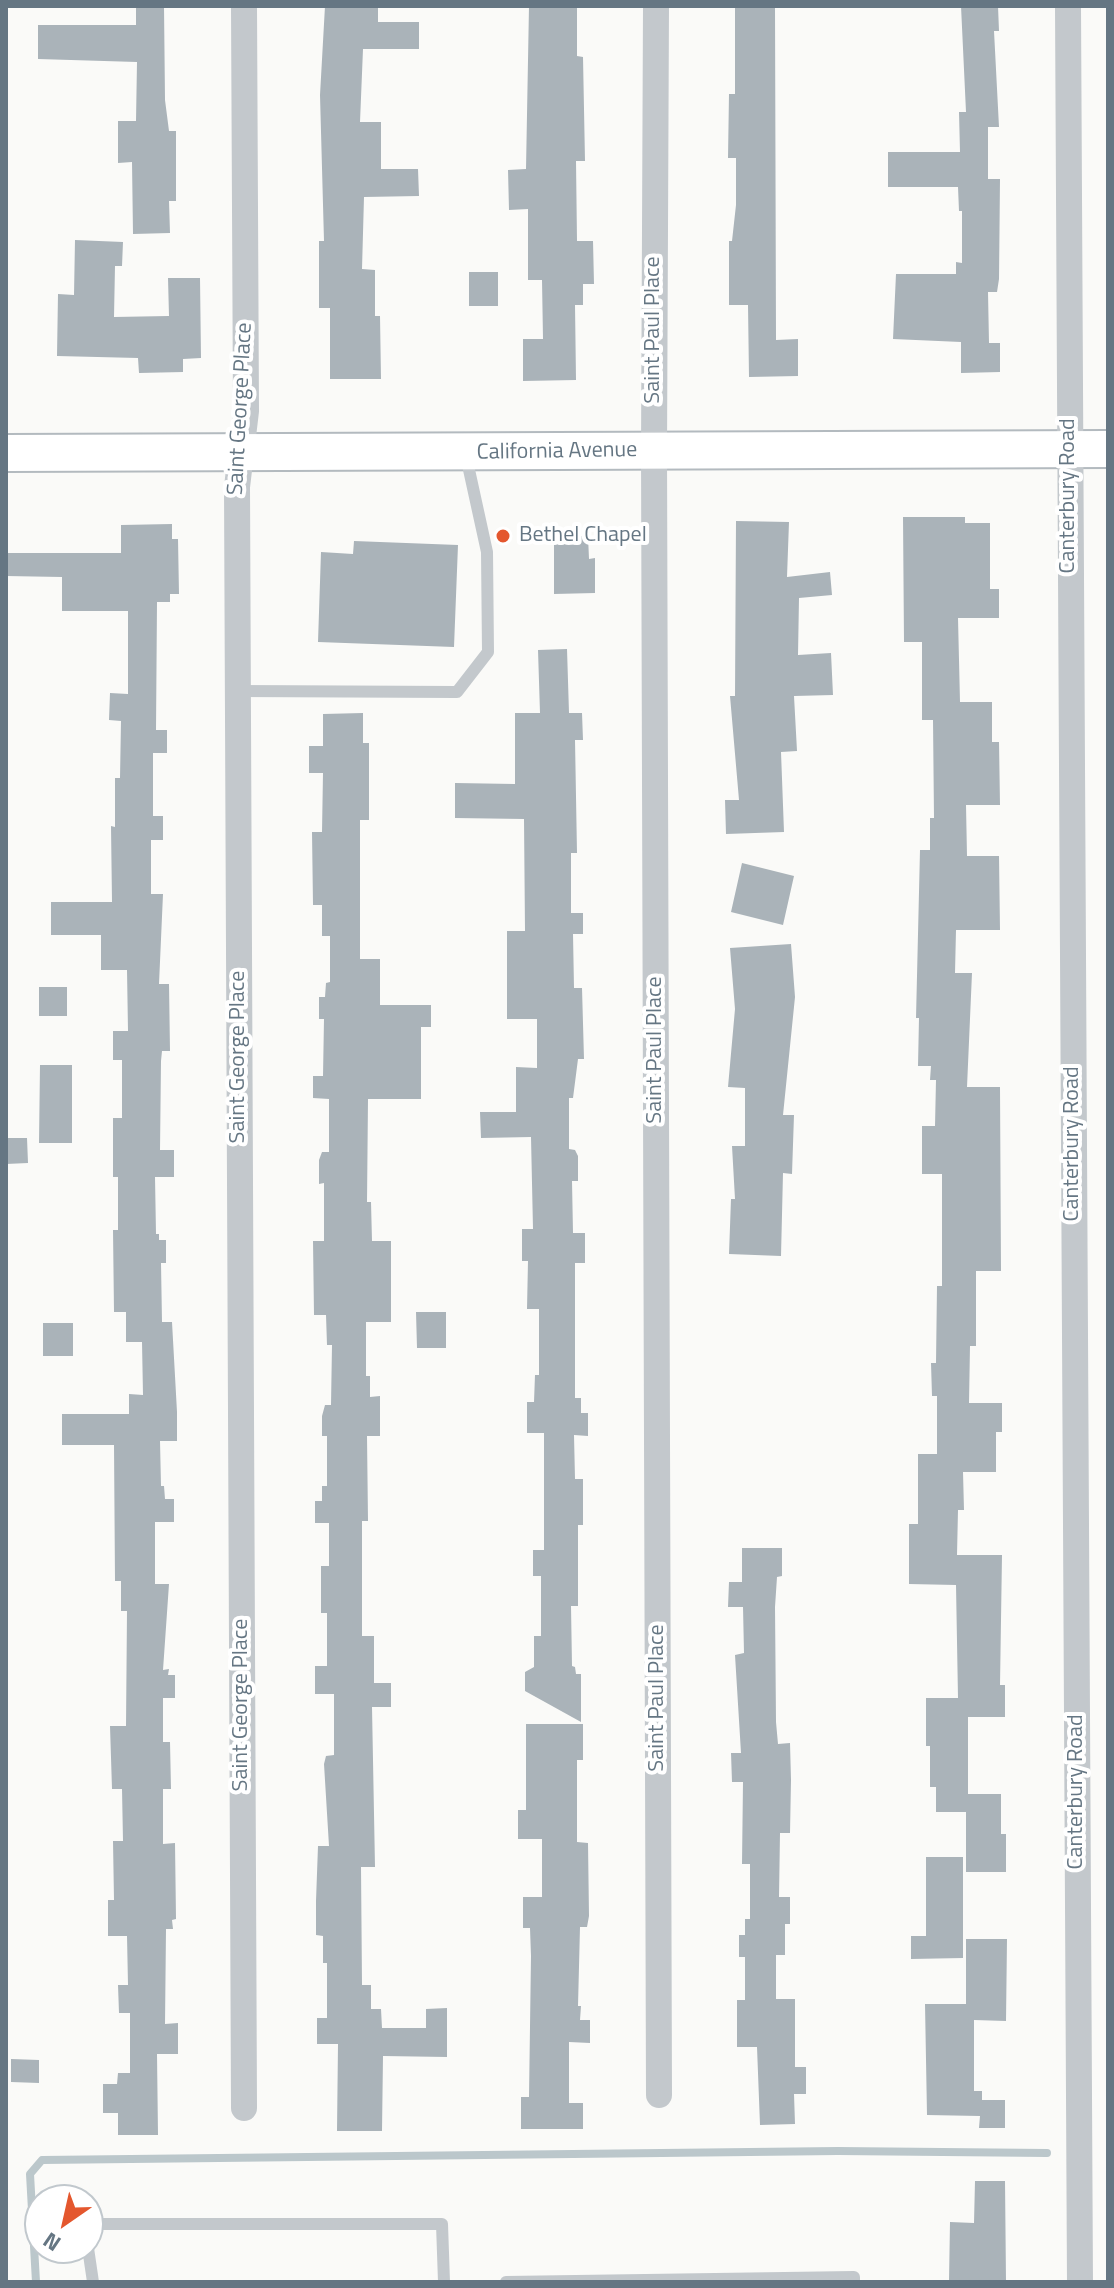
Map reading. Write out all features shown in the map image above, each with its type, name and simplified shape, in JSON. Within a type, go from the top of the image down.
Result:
[{"type":"main road","name":"California Avenue","points":[[6,453],[241,455],[1108,449]]},
{"type":"street","name":"Saint George Place","points":[[244,6],[246,411],[237,487],[244,2108]]},
{"type":"street","name":"Saint Paul Place","points":[[656,6],[654,451],[659,2095]]},
{"type":"street","name":"Canterbury Road","points":[[1068,6],[1080,2282]]},
{"type":"lane","points":[[238,691],[457,692],[488,652],[487,552],[465,453]]},
{"type":"lane","points":[[104,2224],[442,2224],[444,2282]]},
{"type":"lane","points":[[506,2282],[854,2277],[854,2282]]},
{"type":"building","points":[[136,6],[164,6],[165,100],[169,131],[176,131],[176,201],[169,201],[170,233],[133,234],[132,162],[118,163],[118,121],[136,121],[137,62],[38,59],[38,25],[136,25]]},
{"type":"building","points":[[325,6],[378,6],[378,22],[419,22],[419,49],[363,49],[360,122],[381,122],[381,169],[418,169],[419,196],[364,197],[362,269],[375,270],[375,316],[380,316],[381,379],[330,379],[330,308],[319,308],[319,241],[324,241],[320,95]]},
{"type":"building","points":[[529,6],[577,6],[577,56],[583,57],[585,161],[576,161],[577,241],[593,241],[594,284],[583,284],[583,305],[575,305],[576,380],[523,381],[523,339],[543,339],[542,280],[528,280],[528,209],[509,210],[508,170],[526,169]]},
{"type":"building","points":[[735,6],[775,6],[776,340],[798,339],[798,376],[749,377],[748,305],[729,305],[729,241],[732,241],[736,205],[736,158],[728,158],[729,94],[735,94]]},
{"type":"building","points":[[961,6],[998,6],[999,31],[994,31],[999,127],[988,127],[988,179],[1000,179],[999,279],[997,292],[988,292],[989,343],[1000,343],[1000,372],[961,373],[961,342],[893,339],[896,274],[956,274],[956,262],[962,263],[962,211],[959,211],[958,187],[888,187],[888,152],[960,152],[959,112],[966,112]]},
{"type":"building","points":[[75,240],[123,242],[122,266],[115,266],[114,317],[169,316],[168,278],[200,278],[201,358],[183,359],[183,372],[139,373],[138,358],[57,356],[58,294],[74,295]]},
{"type":"building","points":[[469,272],[498,272],[498,306],[469,306]]},
{"type":"building","points":[[903,517],[965,517],[965,523],[990,523],[990,589],[999,589],[999,618],[958,618],[960,702],[992,702],[992,742],[999,742],[1000,805],[966,805],[967,856],[999,856],[1000,930],[956,930],[955,973],[972,973],[967,1087],[1000,1087],[1001,1271],[976,1271],[976,1346],[970,1346],[969,1403],[1002,1403],[1002,1432],[996,1432],[996,1472],[963,1472],[964,1510],[958,1510],[957,1555],[1002,1555],[1000,1685],[1005,1685],[1005,1717],[968,1717],[968,1794],[1001,1794],[1001,1834],[1006,1834],[1006,1872],[966,1872],[966,1812],[936,1812],[936,1787],[930,1787],[930,1746],[926,1746],[926,1698],[958,1698],[956,1585],[909,1584],[909,1524],[918,1524],[918,1454],[937,1454],[937,1396],[932,1396],[931,1363],[936,1363],[937,1286],[942,1286],[942,1174],[922,1174],[922,1126],[935,1126],[936,1080],[930,1080],[931,1066],[918,1066],[919,1018],[916,1018],[920,850],[930,850],[930,818],[934,818],[933,720],[922,720],[922,642],[904,642]]},
{"type":"building","points":[[736,521],[789,522],[787,577],[830,572],[832,595],[799,598],[798,655],[831,653],[833,695],[794,696],[797,751],[781,752],[784,832],[726,834],[725,800],[739,800],[730,696],[735,696]]},
{"type":"building","points":[[172,524],[172,539],[178,539],[179,594],[170,594],[170,602],[157,602],[156,730],[167,730],[167,753],[153,753],[153,816],[163,816],[163,840],[151,840],[151,894],[163,894],[159,984],[169,984],[170,1051],[162,1051],[160,1150],[174,1150],[174,1177],[155,1177],[156,1234],[159,1234],[159,1240],[166,1240],[166,1263],[161,1263],[162,1322],[172,1322],[177,1441],[160,1441],[161,1486],[164,1486],[165,1499],[174,1499],[174,1522],[155,1522],[155,1584],[169,1584],[163,1670],[169,1669],[168,1675],[175,1675],[175,1698],[163,1698],[163,1742],[170,1742],[171,1789],[163,1789],[163,1844],[175,1843],[176,1919],[172,1920],[173,1929],[166,1929],[165,2024],[178,2023],[178,2054],[157,2054],[158,2135],[118,2135],[118,2113],[103,2113],[103,2084],[117,2084],[118,2073],[130,2073],[130,2013],[119,2013],[118,1985],[128,1985],[127,1936],[108,1936],[108,1900],[114,1900],[113,1841],[123,1841],[122,1789],[112,1789],[110,1726],[126,1726],[127,1611],[121,1611],[121,1581],[115,1581],[114,1445],[62,1445],[62,1414],[129,1414],[129,1394],[143,1395],[142,1342],[126,1342],[126,1312],[114,1312],[113,1230],[118,1230],[118,1177],[113,1177],[113,1118],[122,1118],[122,1060],[113,1060],[113,1031],[128,1031],[127,970],[101,970],[101,935],[51,935],[51,902],[112,902],[111,826],[115,827],[115,778],[120,778],[121,721],[109,720],[110,693],[128,694],[128,611],[62,611],[62,577],[6,576],[6,553],[121,553],[121,525]]},
{"type":"building","points":[[554,536],[588,536],[589,559],[595,558],[595,593],[554,594]]},
{"type":"building","points":[[354,541],[458,545],[454,647],[318,642],[321,552],[353,554]]},
{"type":"building","points":[[567,649],[569,713],[582,713],[583,740],[575,740],[577,853],[571,853],[571,913],[583,913],[583,934],[573,934],[574,988],[582,988],[584,1059],[578,1059],[573,1098],[569,1098],[569,1149],[575,1150],[578,1156],[578,1181],[572,1181],[573,1233],[585,1233],[585,1263],[575,1263],[575,1398],[581,1398],[581,1413],[588,1413],[588,1436],[574,1435],[575,1479],[583,1479],[583,1525],[578,1525],[578,1606],[571,1606],[572,1666],[576,1674],[581,1674],[581,1722],[525,1691],[525,1672],[534,1667],[534,1636],[541,1636],[541,1576],[533,1576],[533,1550],[544,1550],[544,1433],[527,1433],[527,1402],[534,1402],[535,1375],[539,1375],[539,1309],[527,1309],[528,1261],[522,1261],[522,1229],[533,1229],[531,1137],[481,1138],[480,1112],[516,1112],[516,1067],[537,1068],[537,1019],[507,1019],[507,931],[525,931],[524,819],[455,818],[455,783],[515,784],[515,713],[540,713],[538,650]]},
{"type":"building","points":[[363,713],[363,743],[369,743],[369,820],[360,820],[360,959],[380,959],[380,1005],[431,1005],[431,1027],[421,1027],[421,1099],[368,1099],[367,1202],[371,1202],[372,1241],[391,1241],[391,1322],[366,1322],[366,1376],[370,1376],[370,1397],[380,1396],[380,1436],[367,1436],[368,1521],[362,1521],[362,1636],[374,1636],[374,1683],[391,1683],[391,1707],[372,1707],[375,1867],[361,1867],[362,1985],[371,1985],[371,2009],[381,2009],[382,2028],[426,2028],[426,2009],[447,2008],[447,2057],[383,2056],[382,2131],[337,2131],[338,2044],[317,2044],[317,2018],[327,2018],[327,1963],[323,1963],[323,1936],[316,1935],[316,1901],[318,1846],[329,1846],[324,1764],[326,1756],[334,1755],[334,1694],[315,1694],[315,1666],[327,1666],[327,1613],[321,1613],[321,1566],[329,1566],[329,1523],[315,1523],[315,1501],[322,1501],[322,1486],[327,1486],[327,1436],[322,1436],[322,1416],[325,1405],[331,1405],[332,1345],[327,1345],[326,1315],[314,1315],[313,1241],[324,1241],[324,1183],[319,1184],[319,1160],[322,1152],[329,1152],[329,1099],[313,1098],[313,1076],[323,1076],[324,1019],[319,1019],[319,997],[325,997],[326,983],[330,982],[330,936],[322,936],[322,905],[313,905],[312,832],[322,832],[323,773],[309,773],[309,746],[323,746],[323,714]]},
{"type":"building","points":[[742,863],[794,876],[783,925],[731,912]]},
{"type":"building","points":[[791,944],[795,997],[783,1115],[794,1115],[792,1174],[783,1173],[781,1256],[729,1254],[731,1199],[735,1199],[732,1146],[745,1146],[745,1088],[728,1087],[735,1009],[730,948]]},
{"type":"building","points":[[39,987],[67,987],[67,1016],[39,1016]]},
{"type":"building","points":[[40,1065],[72,1065],[72,1143],[39,1143]]},
{"type":"building","points":[[6,1138],[27,1138],[28,1163],[6,1164]]},
{"type":"building","points":[[416,1312],[446,1312],[446,1348],[417,1348]]},
{"type":"building","points":[[43,1323],[73,1323],[73,1356],[43,1356]]},
{"type":"building","points":[[742,1548],[782,1548],[782,1576],[777,1577],[775,1607],[776,1722],[778,1744],[790,1743],[791,1780],[790,1833],[780,1833],[779,1897],[790,1897],[790,1924],[785,1924],[785,1955],[776,1955],[776,1999],[795,1999],[795,2067],[806,2067],[806,2094],[794,2094],[795,2124],[760,2125],[757,2047],[737,2047],[737,2000],[745,2000],[745,1957],[739,1957],[739,1935],[745,1935],[745,1919],[750,1919],[750,1864],[742,1864],[743,1782],[732,1782],[731,1753],[741,1753],[735,1655],[744,1653],[743,1607],[728,1607],[729,1582],[742,1582]]},
{"type":"building","points":[[526,1724],[583,1724],[583,1760],[577,1760],[577,1842],[588,1843],[589,1916],[587,1927],[580,1927],[578,2006],[581,2006],[580,2020],[590,2020],[590,2043],[569,2042],[569,2103],[583,2103],[583,2129],[521,2129],[521,2097],[529,2097],[531,1956],[530,1928],[523,1928],[523,1897],[542,1897],[542,1839],[518,1839],[518,1810],[526,1810]]},
{"type":"building","points":[[926,1857],[963,1857],[963,1958],[911,1959],[911,1936],[926,1936]]},
{"type":"building","points":[[966,1939],[1007,1939],[1006,2021],[974,2020],[974,2091],[982,2091],[982,2100],[1005,2100],[1005,2128],[979,2128],[980,2116],[927,2115],[925,2004],[966,2004]]},
{"type":"building","points":[[11,2059],[39,2060],[39,2083],[11,2082]]},
{"type":"building","points":[[975,2181],[1005,2181],[1006,2282],[949,2282],[950,2222],[974,2223]]},
{"type":"waterway","points":[[36,2282],[30,2174],[42,2160],[838,2151],[1047,2153]]},
{"type":"place","name":"Bethel Chapel","points":[[503,536]]}]
